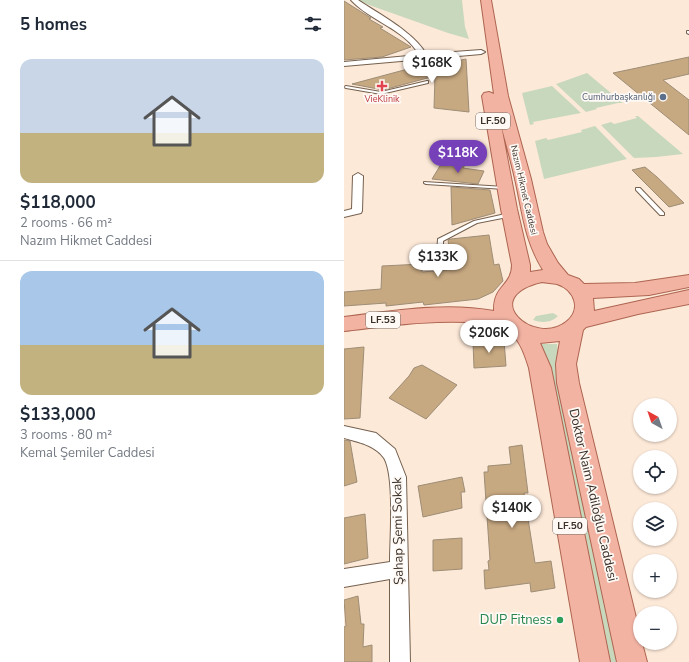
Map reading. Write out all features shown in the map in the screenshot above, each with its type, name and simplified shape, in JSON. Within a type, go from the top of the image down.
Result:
[{"type":"main road","name":"Nazım Hikmet Caddesi","points":[[486,0],[502,98],[523,180],[534,236],[543,258],[550,269],[561,279]]},
{"type":"main road","name":"Nazım Hikmet Caddesi","points":[[479,37],[515,243],[520,257],[521,273],[510,290]]},
{"type":"main road","points":[[510,290],[524,280],[538,277],[552,277],[561,279],[571,284],[579,291],[603,292],[645,288],[689,281]]},
{"type":"main road","name":"LF.53","points":[[344,324],[421,316],[489,305],[510,290]]},
{"type":"main road","name":"LF.50","points":[[510,290],[502,309],[534,351],[540,368],[595,662]]},
{"type":"main road","name":"LF.50","points":[[577,324],[585,313],[586,305],[584,298],[579,291]]},
{"type":"main road","points":[[515,326],[543,336],[564,333],[577,324],[638,307],[689,297]]},
{"type":"main road","name":"LF.53","points":[[421,316],[448,315],[492,317],[515,326]]},
{"type":"main road","name":"Doktor Naim Adiloğlu Caddesi","points":[[577,324],[566,364],[568,383],[632,662]]},
{"type":"street","points":[[354,0],[407,37],[418,46],[424,57]]},
{"type":"street","points":[[344,64],[481,52]]},
{"type":"street","points":[[344,214],[357,211],[358,176]]},
{"type":"street","name":"Şahap Şemi Sokak","points":[[344,432],[371,438],[390,454],[398,477],[400,662]]},
{"type":"street","points":[[344,578],[399,569]]},
{"type":"lane","points":[[346,87],[381,93],[428,82]]},
{"type":"lane","points":[[426,183],[505,188]]},
{"type":"lane","points":[[638,190],[662,214]]},
{"type":"lane","points":[[440,253],[440,240],[476,222],[510,215]]},
{"type":"green space","points":[[355,0],[462,0],[465,27],[469,39],[448,33]]},
{"type":"green space","points":[[587,73],[623,103],[596,108],[597,109],[586,112],[556,84]]},
{"type":"green space","points":[[552,86],[581,113],[533,122],[534,124],[530,125],[522,93]]},
{"type":"green space","points":[[635,116],[638,116],[683,154],[634,158],[601,125],[611,122],[614,124],[637,118]]},
{"type":"green space","points":[[595,126],[627,159],[544,179],[535,141],[546,138],[548,140],[582,132],[581,130]]},
{"type":"green space","points":[[553,313],[558,316],[549,321],[540,322],[533,320],[536,316]]},
{"type":"green space","points":[[538,344],[557,344],[563,388],[618,662],[607,662]]},
{"type":"building","points":[[344,1],[383,27],[380,28],[411,47],[382,57],[344,60]]},
{"type":"building","name":"Cumhurbaşkanlığı","points":[[689,57],[689,74],[663,80],[689,100],[689,135],[613,73]]},
{"type":"building","points":[[466,59],[469,112],[434,108],[435,76],[383,90],[352,84],[419,66],[419,69]]},
{"type":"building","points":[[443,161],[465,165],[463,168],[484,171],[478,184],[432,179]]},
{"type":"building","points":[[645,167],[684,203],[669,207],[632,170]]},
{"type":"building","points":[[451,187],[490,190],[495,213],[452,225]]},
{"type":"building","points":[[489,235],[494,265],[499,264],[503,281],[493,292],[478,299],[424,305],[423,302],[386,306],[386,303],[344,306],[344,292],[381,289],[382,266],[422,264],[422,272],[447,270],[446,261],[451,260],[448,240]]},
{"type":"building","points":[[504,340],[506,366],[474,368],[473,342]]},
{"type":"building","points":[[364,347],[360,418],[344,419],[344,349]]},
{"type":"building","points":[[422,365],[457,385],[426,419],[389,398],[409,376],[414,368]]},
{"type":"building","points":[[344,440],[350,441],[357,482],[344,486]]},
{"type":"building","points":[[522,445],[528,493],[524,493],[535,563],[551,561],[555,588],[531,592],[530,583],[485,589],[484,570],[489,570],[488,561],[490,560],[484,472],[488,472],[488,466],[511,464],[509,447]]},
{"type":"building","points":[[462,477],[465,492],[461,492],[462,508],[423,517],[418,486]]},
{"type":"building","points":[[365,514],[368,558],[344,564],[344,518]]},
{"type":"building","points":[[462,538],[462,569],[433,571],[433,540]]},
{"type":"building","points":[[358,596],[361,624],[364,624],[363,647],[372,645],[372,662],[344,662],[344,627],[346,626],[344,600]]},
{"type":"place","name":"VieKlinik","points":[[382,86]]},
{"type":"place","name":"Cumhurbaşkanlığı","points":[[663,97]]},
{"type":"place","name":"DUP Fitness","points":[[560,620]]}]
